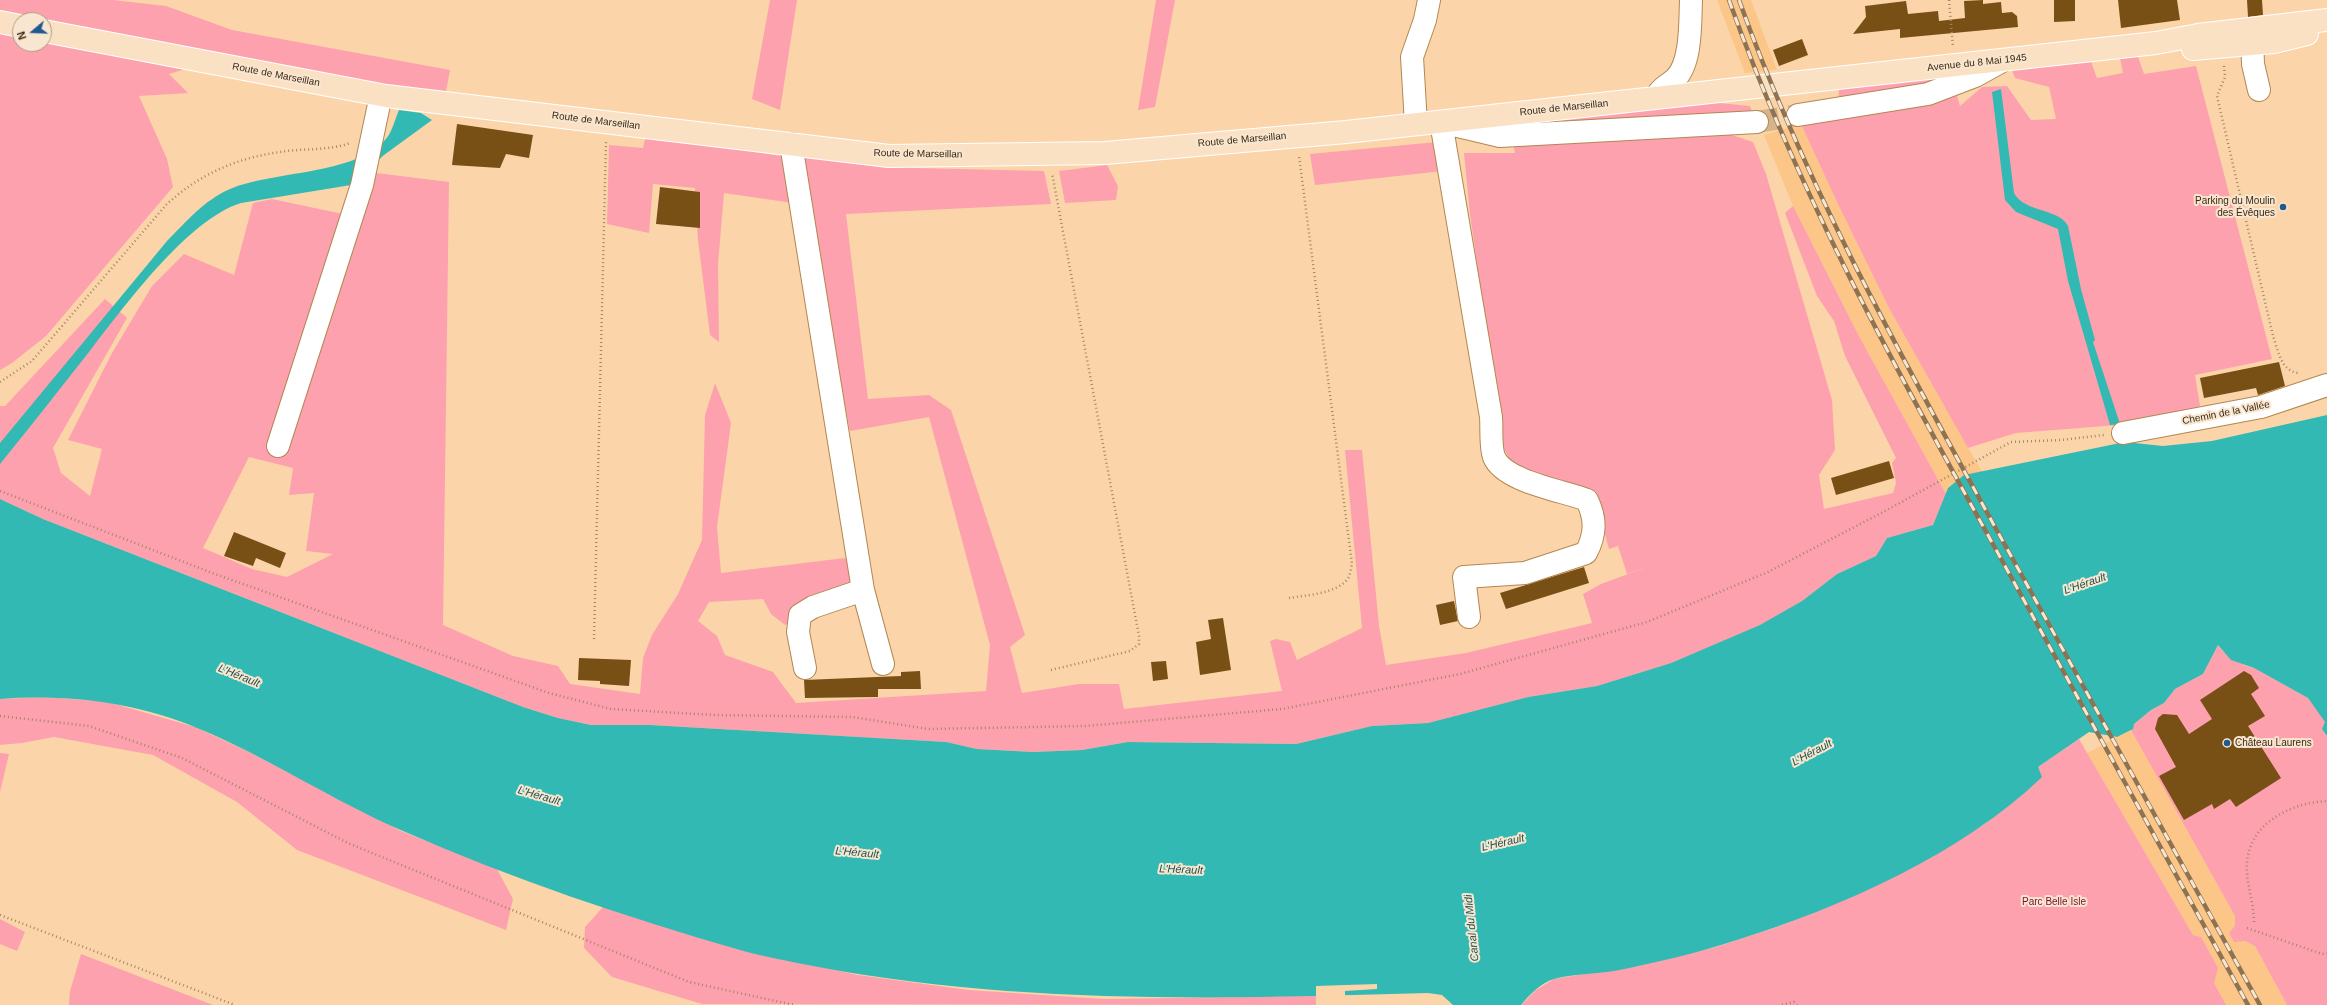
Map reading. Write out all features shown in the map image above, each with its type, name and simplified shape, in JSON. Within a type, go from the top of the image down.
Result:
[{"type":"main road","name":"Avenue du 8 Mai 1945","points":[[1798,82],[2156,43],[2198,35],[2327,20]]},
{"type":"main road","points":[[0,22],[12,24]]},
{"type":"main road","name":"Avenue du 8 Mai 1945","points":[[2156,43],[2199,49],[2274,42],[2327,31]]},
{"type":"main road","name":"Route de Marseillan","points":[[52,33],[381,95],[889,156],[1105,153],[1296,135],[1346,132],[1798,82]]},
{"type":"street","points":[[1416,124],[1412,57],[1425,20],[1429,0]]},
{"type":"street","points":[[1655,98],[1662,87],[1675,78],[1684,65],[1690,34],[1691,0]]},
{"type":"street","points":[[2259,90],[2253,64],[2251,44],[2252,37],[2273,34],[2280,26]]},
{"type":"street","points":[[1798,115],[1928,94],[1975,76],[2004,60]]},
{"type":"street","points":[[278,446],[362,185],[381,95]]},
{"type":"street","points":[[1469,618],[1464,577],[1524,573],[1586,553],[1592,540],[1594,515],[1587,500],[1528,482],[1507,471],[1494,458],[1491,418],[1441,122],[1500,136],[1757,122]]},
{"type":"street","points":[[791,144],[863,590],[883,664]]},
{"type":"street","name":"Chemin de la Vallée","points":[[2123,433],[2261,407],[2327,385]]},
{"type":"street","points":[[805,668],[798,632],[800,615],[813,607],[863,590]]},
{"type":"path","points":[[1949,0],[1954,65]]},
{"type":"path","points":[[2224,47],[2224,77],[2216,96],[2273,336],[2284,366],[2293,372],[2304,373]]},
{"type":"path","points":[[594,639],[606,122]]},
{"type":"path","points":[[0,382],[32,361],[166,205],[184,188],[206,174],[234,163],[280,152],[349,144],[373,129]]},
{"type":"path","points":[[1289,598],[1323,592],[1339,586],[1348,577],[1352,564],[1296,135]]},
{"type":"path","points":[[1048,154],[1139,636],[1139,644],[1130,650],[1051,670]]},
{"type":"path","points":[[0,491],[215,574],[542,691],[611,708],[714,715],[853,717],[928,729],[1085,726],[1282,709],[1460,674],[1640,624],[1768,572],[1885,511],[2011,442],[2061,440],[2123,433]]},
{"type":"path","points":[[0,716],[89,726],[182,758],[350,844],[689,982],[794,1005]]},
{"type":"path","points":[[2254,922],[2254,909],[2246,871],[2249,851],[2256,832],[2272,817],[2295,808],[2327,801]]},
{"type":"path","points":[[0,915],[235,1005]]},
{"type":"path","points":[[2247,928],[2322,954],[2327,953]]},
{"type":"path","points":[[1782,1005],[1794,1002],[1797,1005]]},
{"type":"shaded area","points":[[1717,0],[1751,0],[1777,70],[1745,73]]},
{"type":"shaded area","points":[[1801,124],[1835,198],[1889,308],[1982,472],[1964,475],[1948,488],[1946,494],[1860,338],[1793,206],[1764,135]]},
{"type":"shaded area","points":[[2131,730],[2235,916],[2235,926],[2245,941],[2255,946],[2287,1005],[2226,1005],[2214,983],[2201,937],[2193,935],[2087,753]]},
{"type":"green space","points":[[0,0],[113,0],[166,6],[232,30],[450,70],[445,97],[192,67],[169,74],[188,93],[139,96],[167,159],[173,187],[46,336],[12,363],[0,370]]},
{"type":"green space","points":[[770,0],[797,0],[780,110],[752,99]]},
{"type":"green space","points":[[1156,0],[1175,0],[1155,107],[1138,110]]},
{"type":"green space","points":[[2137,54],[2144,74],[2196,66],[2272,359],[2195,375],[2200,406],[2131,424],[2016,433],[1968,448],[1889,308],[1835,198],[1801,124],[1838,117],[1839,85],[1950,73],[1960,106],[1982,87],[2007,86],[2031,120],[2056,119],[2049,87],[2015,78],[2010,65],[2089,56],[2097,78],[2123,73],[2120,58]]},
{"type":"green space","points":[[1698,101],[1750,106],[1753,114],[1732,135],[1753,142],[1766,174],[1832,400],[1835,450],[1819,475],[1824,509],[1893,493],[1896,483],[1892,463],[1896,458],[1845,356],[1834,321],[1817,296],[1785,213],[1793,206],[1860,338],[1946,494],[1933,525],[1887,538],[1876,556],[1837,574],[1802,601],[1761,625],[1671,663],[1597,686],[1528,697],[1428,723],[1372,726],[1296,744],[1128,742],[1082,750],[1033,752],[977,749],[945,742],[650,725],[591,725],[558,718],[523,707],[43,519],[0,499],[0,406],[5,406],[105,299],[127,318],[53,448],[61,473],[90,496],[102,449],[68,440],[112,353],[152,286],[184,254],[234,275],[253,203],[272,199],[357,217],[376,173],[449,182],[443,625],[513,656],[558,666],[570,684],[640,694],[643,658],[652,635],[678,594],[702,540],[705,415],[715,383],[731,423],[717,527],[721,573],[853,557],[857,597],[822,606],[785,625],[771,614],[763,599],[709,602],[698,621],[717,636],[725,655],[773,672],[796,703],[986,691],[990,645],[929,417],[850,431],[797,153],[917,168],[1044,171],[1051,204],[846,214],[868,399],[929,395],[951,410],[1025,635],[1010,647],[1022,693],[1079,684],[1119,684],[1124,709],[1282,691],[1270,641],[1276,639],[1290,642],[1297,660],[1362,628],[1345,450],[1362,450],[1379,626],[1386,665],[1466,653],[1592,623],[1583,594],[1601,584],[1655,564],[1627,574],[1618,546],[1609,549],[1598,510],[1564,484],[1512,464],[1503,447],[1470,214],[1464,153],[1515,153],[1508,121]],"holes":[[[249,457],[293,468],[289,495],[314,493],[306,551],[333,554],[287,577],[252,569],[203,548]]]},
{"type":"green space","points":[[646,135],[788,157],[793,203],[724,193],[718,264],[719,342],[710,335],[698,240],[695,188],[653,184],[649,233],[607,224],[609,145],[643,148]]},
{"type":"green space","points":[[1437,142],[1443,171],[1315,185],[1310,154]]},
{"type":"green space","points":[[1107,165],[1118,186],[1116,200],[1065,203],[1059,171]]},
{"type":"green space","points":[[2218,645],[2225,653],[2239,662],[2254,668],[2308,698],[2326,722],[2322,729],[2327,736],[2327,1005],[2287,1005],[2255,946],[2245,941],[2234,942],[2229,933],[2235,926],[2235,916],[2131,730],[2134,724],[2151,710],[2164,703],[2175,689],[2203,674]]},
{"type":"green space","points":[[46,697],[108,702],[195,727],[247,751],[401,831],[497,869],[513,899],[506,930],[297,850],[237,802],[153,755],[54,737],[22,743],[0,745],[0,699]]},
{"type":"green space","name":"Parc Belle Isle","points":[[2079,739],[2193,935],[2201,937],[2218,968],[2214,983],[2226,1005],[1521,1005],[1536,990],[1554,979],[1644,964],[1716,947],[1780,926],[1840,902],[1914,866],[1985,824],[2038,767]]},
{"type":"green space","points":[[0,753],[9,754],[0,792]]},
{"type":"green space","points":[[603,907],[741,950],[858,975],[969,990],[1103,999],[1316,996],[1316,1005],[702,1004],[612,977],[584,948],[585,927]]},
{"type":"green space","points":[[0,919],[25,932],[17,951],[0,944]]},
{"type":"green space","points":[[81,954],[213,1005],[69,1005],[70,991]]},
{"type":"water","points":[[2001,89],[2014,193],[2026,204],[2057,216],[2064,220],[2068,226],[2081,289],[2095,340],[2093,342],[2120,424],[2110,425],[2068,281],[2058,229],[2016,212],[2005,200],[1992,92]]},
{"type":"water","points":[[399,110],[421,113],[432,120],[384,155],[351,185],[241,203],[221,212],[200,227],[158,267],[138,290],[0,464],[0,443],[167,241],[203,205],[230,189],[247,183],[312,171],[354,160],[371,151],[385,140],[391,130]]},
{"type":"water","points":[[2327,415],[2327,736],[2322,729],[2325,722],[2308,698],[2254,668],[2231,660],[2218,645],[2203,674],[2175,689],[2164,703],[2151,710],[2134,724],[2133,729],[2117,737],[2089,732],[2038,767],[2042,777],[2010,805],[1938,854],[1899,875],[1818,911],[1777,927],[1722,945],[1629,968],[1554,979],[1544,983],[1521,1005],[1453,1005],[1442,995],[1428,993],[1274,997],[1197,997],[1043,993],[966,988],[889,979],[776,959],[740,950],[612,911],[527,881],[444,849],[377,819],[249,752],[197,728],[173,719],[125,706],[75,699],[0,699],[0,499],[43,519],[523,707],[558,718],[591,725],[650,725],[946,742],[977,749],[1033,752],[1082,750],[1128,742],[1296,744],[1372,726],[1428,723],[1528,697],[1597,686],[1671,663],[1760,625],[1802,601],[1837,574],[1876,556],[1887,538],[1933,525],[1948,488],[1964,475],[2125,442],[2163,446],[2212,441]]},
{"type":"pier","points":[[1377,984],[1377,989],[1345,991],[1345,996],[1339,996],[1339,998],[1316,998],[1316,986]]},
{"type":"building","points":[[1983,0],[1983,4],[2001,2],[2002,13],[2012,12],[2017,16],[2018,27],[1900,38],[1900,29],[1853,34],[1866,17],[1865,6],[1906,1],[1908,14],[1938,11],[1939,21],[1965,18],[1964,1]]},
{"type":"building","points":[[2054,0],[2075,0],[2075,21],[2054,22]]},
{"type":"building","points":[[2118,0],[2177,0],[2180,20],[2121,28]]},
{"type":"building","points":[[2247,0],[2262,0],[2263,15],[2248,17]]},
{"type":"building","points":[[1802,39],[1808,55],[1779,66],[1773,50]]},
{"type":"building","points":[[457,124],[533,135],[529,158],[506,154],[500,168],[452,165]]},
{"type":"building","points":[[660,187],[700,192],[700,228],[656,224]]},
{"type":"building","points":[[2279,362],[2285,386],[2258,395],[2256,388],[2204,398],[2200,378]]},
{"type":"building","points":[[1889,461],[1894,478],[1836,495],[1831,478]]},
{"type":"building","points":[[234,532],[286,553],[280,568],[256,558],[253,566],[224,556]]},
{"type":"building","points":[[1584,567],[1589,583],[1506,609],[1500,593]]},
{"type":"building","points":[[1454,601],[1458,621],[1440,625],[1436,605]]},
{"type":"building","points":[[1223,618],[1231,670],[1200,675],[1196,642],[1211,639],[1208,620]]},
{"type":"building","points":[[579,658],[631,660],[629,686],[600,684],[600,681],[578,680]]},
{"type":"building","points":[[1166,661],[1168,679],[1153,681],[1151,662]]},
{"type":"building","points":[[920,671],[921,689],[878,689],[878,697],[805,698],[804,680],[901,676],[901,672]]},
{"type":"building","name":"Château Laurens","points":[[2244,671],[2251,675],[2259,688],[2251,694],[2265,716],[2248,726],[2281,778],[2236,807],[2230,799],[2214,809],[2212,804],[2184,820],[2159,776],[2176,767],[2155,729],[2158,718],[2163,714],[2177,715],[2189,734],[2212,719],[2200,700]]},
{"type":"tunnel","points":[[1757,122],[1798,115]]},
{"type":"railway","points":[[1729,0],[1755,70],[1784,139],[1815,207],[1882,341],[1917,407],[2248,1005]]},
{"type":"railway","points":[[1739,0],[1765,68],[1824,203],[1890,334],[1995,527],[2260,1005]]},
{"type":"place","name":"Parking du Moulin des Évêques","points":[[2283,207]]},
{"type":"place","name":"Château Laurens","points":[[2227,743]]},
{"type":"water label","name":"L'Hérault","points":[[2085,584]]},
{"type":"water label","name":"L'Hérault","points":[[239,676]]},
{"type":"water label","name":"L'Hérault","points":[[1812,753]]},
{"type":"water label","name":"L'Hérault","points":[[539,796]]},
{"type":"water label","name":"L'Hérault","points":[[1503,843]]},
{"type":"water label","name":"L'Hérault","points":[[857,853]]},
{"type":"water label","name":"L'Hérault","points":[[1181,870]]},
{"type":"water label","name":"Canal du Midi","points":[[1472,928]]}]
